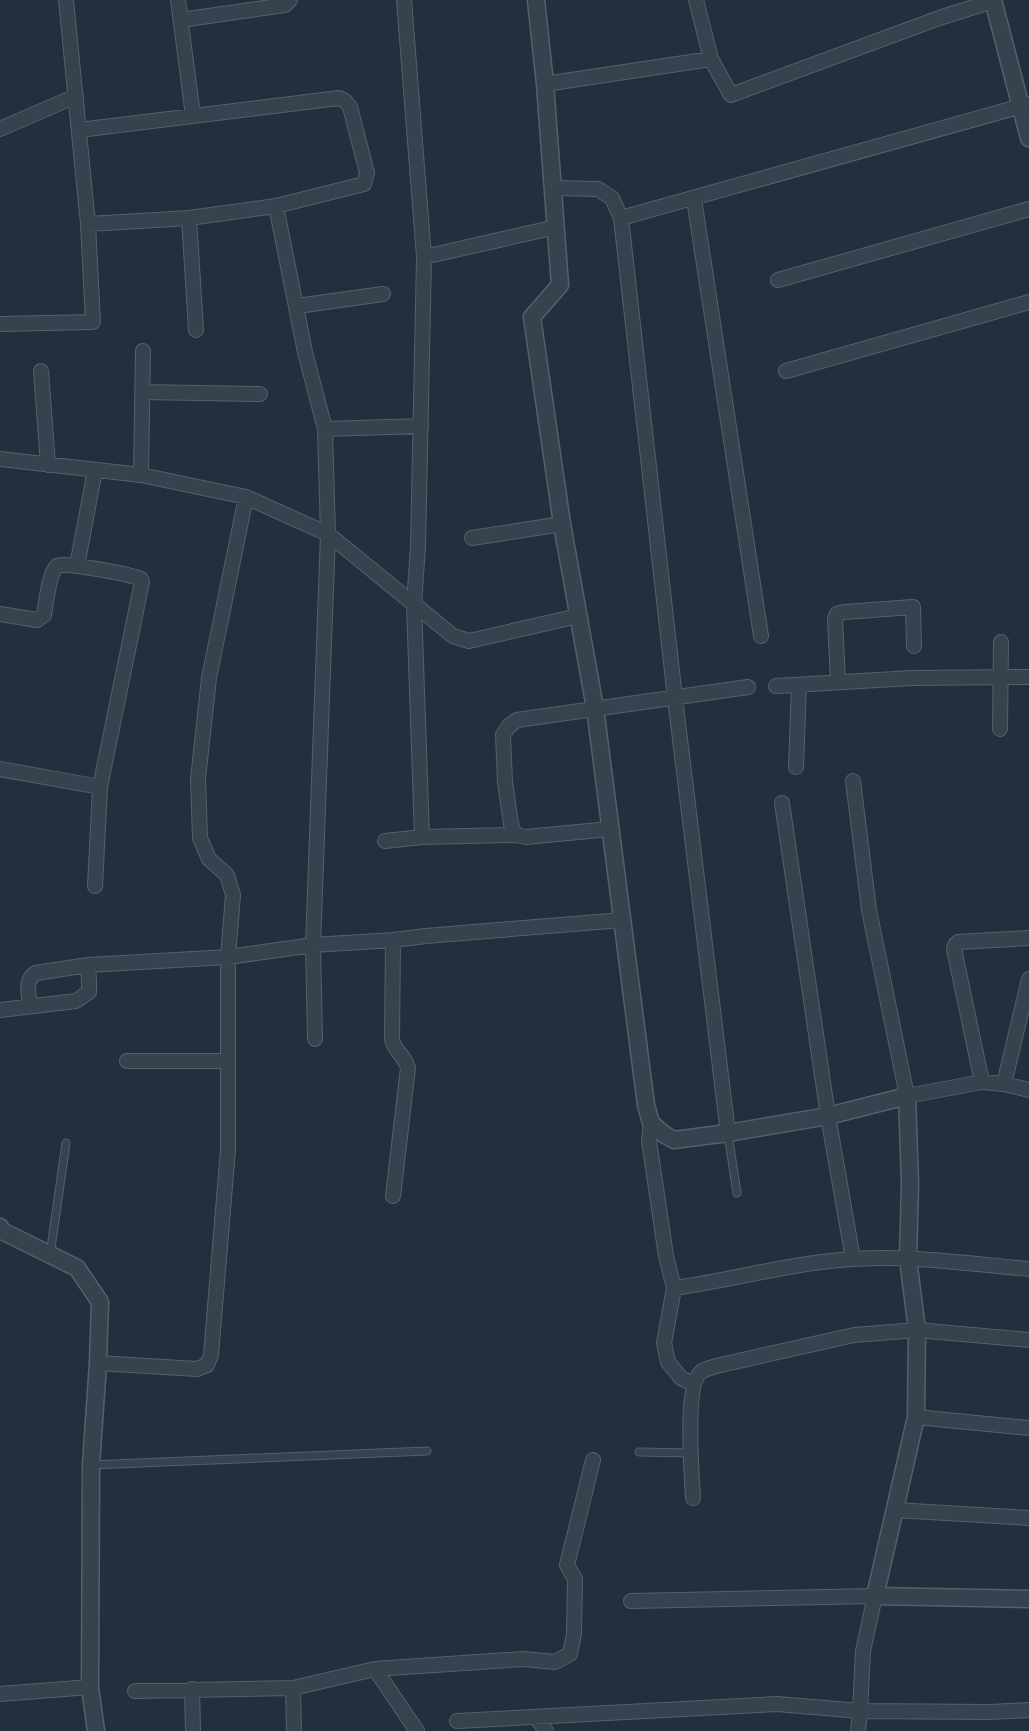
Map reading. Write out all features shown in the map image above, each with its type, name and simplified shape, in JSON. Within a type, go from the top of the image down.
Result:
[{"type":"street","points":[[0,324],[92,322],[88,224],[66,0]]},
{"type":"street","points":[[178,0],[193,116]]},
{"type":"street","points":[[181,20],[285,5],[290,0]]},
{"type":"street","points":[[404,0],[424,257],[418,547],[414,604],[422,837]]},
{"type":"street","points":[[536,0],[545,84],[560,285],[532,317],[562,524],[595,708],[646,1105],[651,1123],[649,1140],[666,1256],[674,1288],[664,1343],[668,1362],[681,1378],[693,1384]]},
{"type":"street","points":[[696,0],[711,59],[731,96],[942,17],[993,1],[1025,105],[1029,138]]},
{"type":"street","points":[[545,84],[711,59]]},
{"type":"street","points":[[0,129],[76,96]]},
{"type":"street","points":[[79,130],[339,98],[350,107],[367,173],[364,184],[276,206],[189,218],[88,224]]},
{"type":"street","points":[[621,218],[1025,105]]},
{"type":"street","points":[[552,188],[598,189],[612,198],[621,218],[675,698],[728,1134]]},
{"type":"street","points":[[694,199],[761,636]]},
{"type":"street","points":[[276,206],[305,352],[325,429],[328,534],[313,945],[315,1039]]},
{"type":"street","points":[[778,280],[1029,210]]},
{"type":"street","points":[[189,218],[196,330]]},
{"type":"street","points":[[424,257],[556,227]]},
{"type":"street","points":[[297,306],[383,294]]},
{"type":"street","points":[[786,371],[1029,302]]},
{"type":"street","points":[[141,475],[142,351]]},
{"type":"street","points":[[41,371],[48,465]]},
{"type":"street","points":[[142,392],[260,394]]},
{"type":"street","points":[[325,429],[421,426]]},
{"type":"street","points":[[0,459],[141,475],[246,496],[328,534],[453,636],[469,641],[578,616]]},
{"type":"street","points":[[77,566],[95,470]]},
{"type":"street","points":[[98,1363],[198,1369],[207,1365],[211,1355],[228,1150],[228,957],[233,895],[227,875],[209,859],[200,838],[198,779],[209,678],[246,496]]},
{"type":"street","points":[[472,538],[562,524]]},
{"type":"street","points":[[0,614],[37,620],[42,618],[52,573],[56,566],[60,564],[138,577],[142,582],[100,786],[95,886]]},
{"type":"street","points":[[838,682],[835,619],[837,614],[913,607],[914,646]]},
{"type":"street","points":[[1000,730],[1001,642]]},
{"type":"street","points":[[776,686],[912,678],[1029,677]]},
{"type":"street","points":[[796,767],[800,685]]},
{"type":"street","points":[[515,835],[511,824],[505,782],[503,735],[517,720],[748,687]]},
{"type":"street","points":[[0,769],[100,786]]},
{"type":"street","points":[[853,781],[869,910],[907,1096],[910,1183],[908,1259],[916,1330],[916,1417],[863,1651],[858,1731]]},
{"type":"street","points":[[782,803],[828,1116],[852,1259]]},
{"type":"street","points":[[385,841],[422,837],[515,835],[526,837],[610,829]]},
{"type":"street","points":[[30,1006],[28,982],[30,976],[36,973],[88,965],[228,957],[313,945],[622,920]]},
{"type":"street","points":[[982,1082],[954,949],[955,945],[958,942],[1029,938]]},
{"type":"street","points":[[392,940],[392,1039],[393,1047],[405,1059],[408,1068],[394,1196]]},
{"type":"street","points":[[0,1010],[76,1001],[89,992],[88,965]]},
{"type":"street","points":[[1004,1084],[1029,978]]},
{"type":"street","points":[[127,1061],[228,1061]]},
{"type":"street","points":[[651,1123],[664,1135],[674,1140],[728,1134],[828,1116],[907,1096],[982,1082],[1004,1084],[1029,1090]]},
{"type":"street","points":[[0,1227],[2,1232],[77,1268],[100,1302],[91,1465],[90,1687],[96,1731]]},
{"type":"street","points":[[674,1288],[718,1282],[790,1267],[852,1259],[908,1259],[1029,1269]]},
{"type":"street","points":[[693,1498],[690,1407],[693,1384],[700,1372],[716,1366],[854,1335],[916,1330],[1029,1340]]},
{"type":"street","points":[[916,1417],[1029,1428]]},
{"type":"street","points":[[135,1691],[293,1688],[375,1669],[523,1659],[555,1662],[570,1654],[574,1634],[575,1579],[567,1565],[592,1460]]},
{"type":"street","points":[[894,1510],[1029,1518]]},
{"type":"street","points":[[631,1602],[875,1596],[1029,1599]]},
{"type":"street","points":[[375,1669],[417,1731]]},
{"type":"street","points":[[0,1694],[90,1687]]},
{"type":"street","points":[[293,1688],[294,1731]]},
{"type":"street","points":[[192,1689],[193,1731]]},
{"type":"street","points":[[457,1721],[777,1704],[860,1711],[990,1712],[1029,1710]]},
{"type":"street","points":[[536,1717],[546,1731]]},
{"type":"lane","points":[[728,1134],[737,1193]]},
{"type":"lane","points":[[50,1255],[66,1143]]},
{"type":"lane","points":[[91,1465],[428,1451]]},
{"type":"lane","points":[[639,1452],[691,1453]]}]
